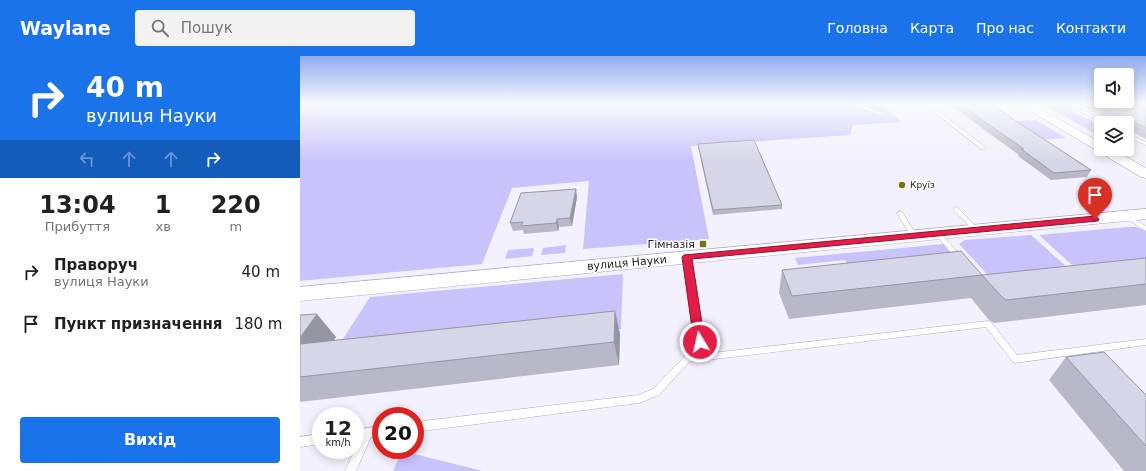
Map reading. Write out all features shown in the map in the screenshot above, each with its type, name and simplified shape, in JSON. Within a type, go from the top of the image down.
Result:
[{"type":"street","points":[[1058,123],[1094,144]]},
{"type":"street","points":[[1114,156],[1146,174]]},
{"type":"street","name":"вулиця Науки","points":[[300,294],[1146,214]]},
{"type":"lane","points":[[951,123],[983,148]]},
{"type":"lane","points":[[1134,138],[1146,144]]},
{"type":"lane","points":[[956,209],[976,230]]},
{"type":"lane","points":[[900,213],[914,236]]},
{"type":"lane","points":[[1126,216],[1146,229]]},
{"type":"lane","points":[[938,234],[963,262]]},
{"type":"lane","points":[[424,426],[639,399],[656,392],[687,359],[700,342],[687,257]]},
{"type":"lane","points":[[687,359],[988,324],[1015,359],[1146,342]]},
{"type":"lane","points":[[364,434],[372,432]]},
{"type":"lane","points":[[350,471],[368,433]]},
{"type":"lane","points":[[300,442],[312,440]]},
{"type":"shaded area","points":[[300,123],[880,123],[853,125],[850,135],[691,146],[709,239],[583,249],[589,181],[512,188],[482,264],[300,281]]},
{"type":"shaded area","points":[[1011,123],[1042,123],[1066,138],[1036,140]]},
{"type":"shaded area","points":[[1077,123],[1094,123],[1094,133]]},
{"type":"shaded area","points":[[1136,227],[1146,231],[1146,269],[1083,275],[1039,235]]},
{"type":"shaded area","points":[[1031,235],[1078,277],[998,286],[959,244],[965,240]]},
{"type":"shaded area","points":[[944,244],[966,269],[856,280],[845,260],[798,265],[795,258]]},
{"type":"shaded area","points":[[566,245],[565,253],[541,255],[543,248]]},
{"type":"shaded area","points":[[534,248],[532,256],[505,259],[508,250]]},
{"type":"shaded area","points":[[623,274],[621,329],[330,359],[370,297]]},
{"type":"shaded area","points":[[424,456],[483,471],[393,471],[398,459],[424,459]]},
{"type":"building","points":[[987,123],[1020,123],[1091,170],[1054,173],[1021,149],[1024,149]]},
{"type":"building","points":[[1137,123],[1146,123],[1146,128]]},
{"type":"building","points":[[754,140],[782,205],[713,210],[698,144]]},
{"type":"building","points":[[576,189],[570,218],[557,219],[556,223],[521,226],[523,222],[510,223],[521,193]]},
{"type":"building","points":[[961,251],[982,275],[792,296],[782,270]]},
{"type":"building","points":[[1146,258],[1146,284],[1006,300],[982,275]]},
{"type":"building","points":[[615,311],[614,342],[300,377],[300,344]]},
{"type":"building","points":[[317,314],[300,338],[300,315]]},
{"type":"building","points":[[1104,352],[1146,395],[1146,446],[1066,357]]},
{"type":"place","name":"Круїз","points":[[902,185]]},
{"type":"place","name":"Гімназія","points":[[703,244]]},
{"type":"route","points":[[700,342],[687,257],[1095,219]]}]
